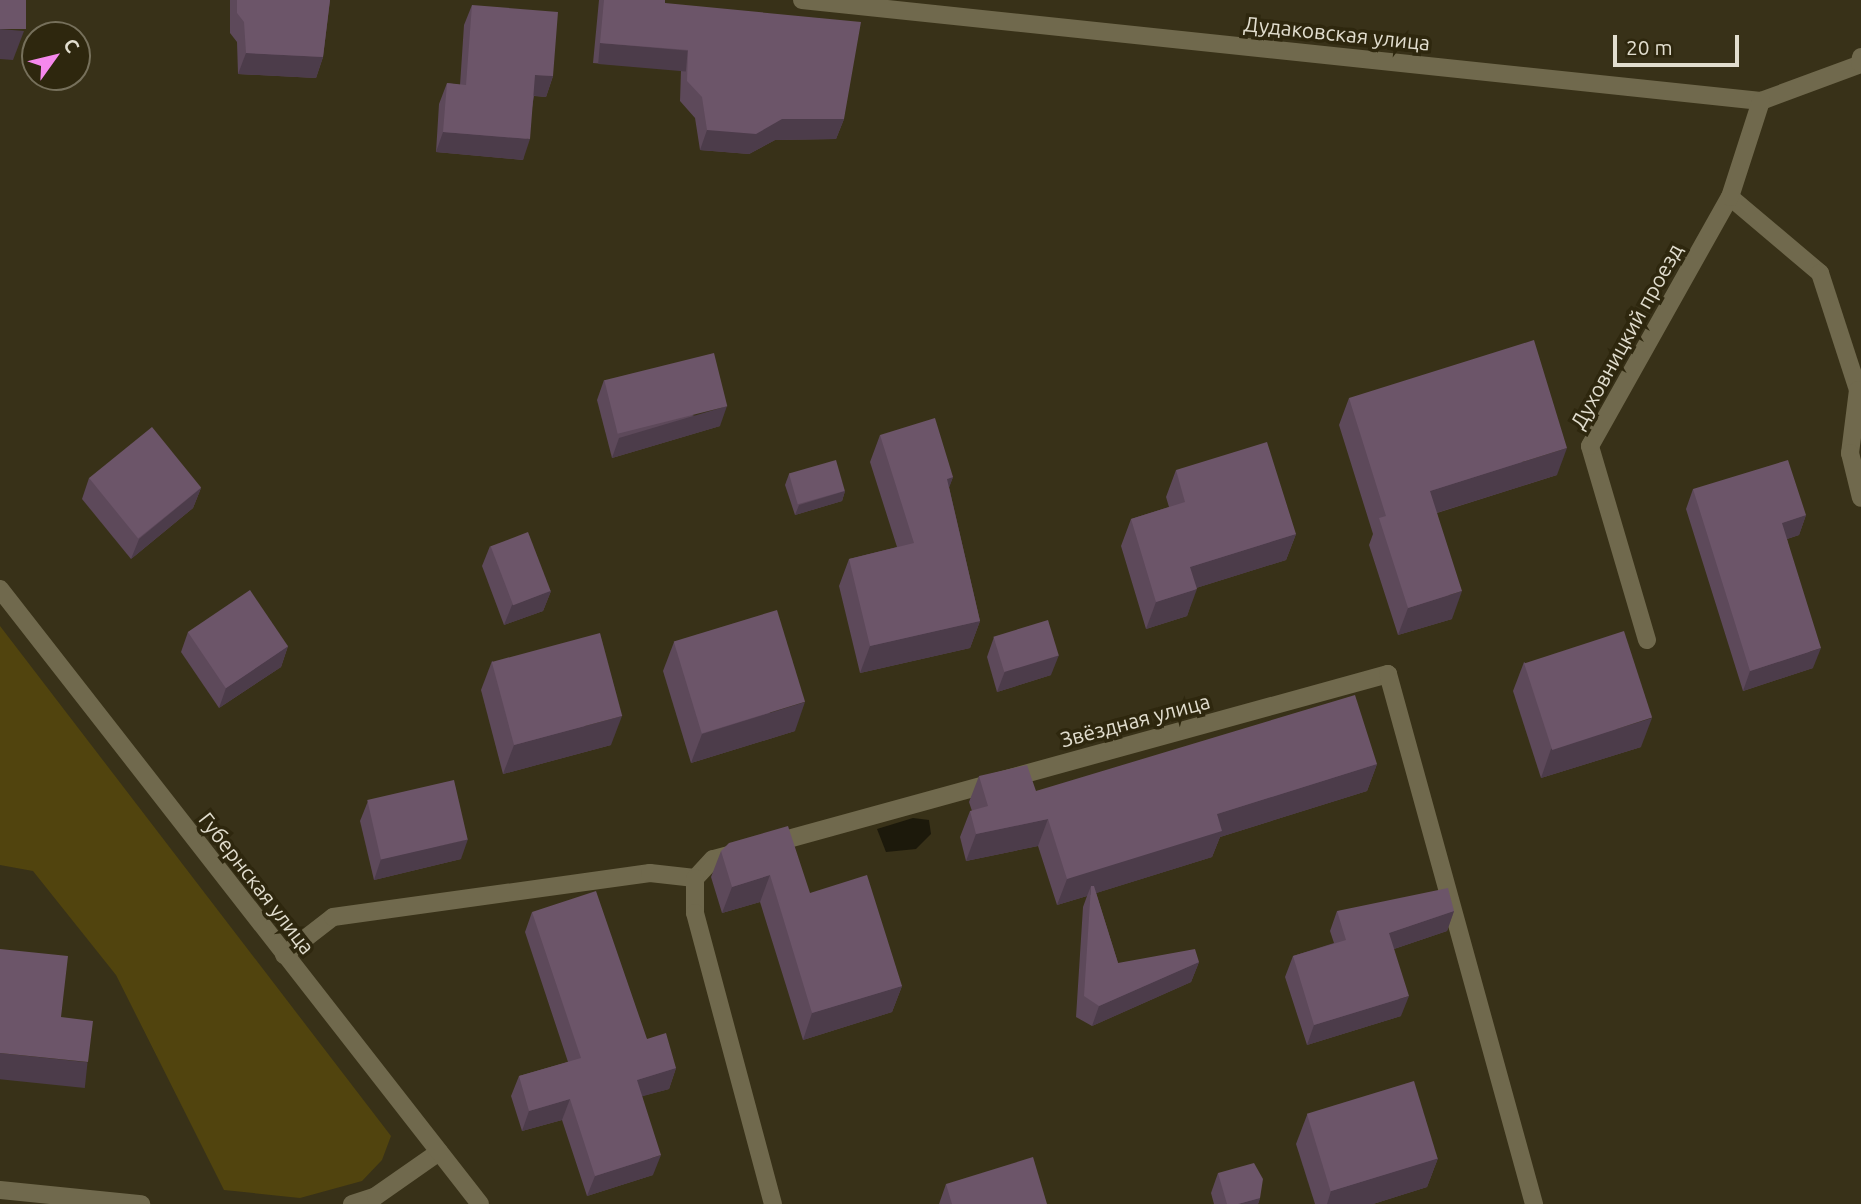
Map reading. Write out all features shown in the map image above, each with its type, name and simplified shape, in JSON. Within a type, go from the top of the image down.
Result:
[{"type":"street","name":"Дудаковская улица","points":[[802,0],[1762,101],[1861,61]]},
{"type":"street","name":"Духовницкий проезд","points":[[1647,640],[1590,446],[1730,197],[1762,101]]},
{"type":"street","points":[[1730,197],[1820,273],[1858,390],[1850,453],[1861,498]]},
{"type":"street","name":"Губернская улица","points":[[0,589],[481,1204]]},
{"type":"street","name":"Звёздная улица","points":[[695,878],[713,859],[1388,674],[1534,1204]]},
{"type":"street","points":[[284,955],[333,917],[650,873],[695,878],[695,913],[773,1204]]},
{"type":"street","points":[[352,1204],[376,1196],[439,1152]]},
{"type":"street","points":[[0,1190],[141,1204]]},
{"type":"shaded area","points":[[0,626],[391,1136],[382,1160],[362,1181],[300,1198],[224,1190],[116,975],[33,871],[0,865]]},
{"type":"shaded area","points":[[913,818],[929,820],[931,834],[916,849],[886,852],[877,829]]},
{"type":"building","points":[[0,0],[26,0],[26,21],[21,21],[21,29],[0,29]]},
{"type":"building","points":[[237,0],[330,0],[323,57],[246,53],[244,22],[237,13]]},
{"type":"building","points":[[604,0],[665,0],[665,3],[861,22],[844,119],[782,119],[756,134],[707,130],[702,97],[687,81],[688,50],[600,43]]},
{"type":"building","points":[[472,5],[558,12],[553,76],[535,75],[530,139],[443,132],[447,83],[466,85]]},
{"type":"building","points":[[1534,340],[1567,448],[1430,491],[1462,591],[1408,608],[1379,518],[1386,516],[1349,398]]},
{"type":"building","points":[[714,353],[727,406],[618,434],[604,380]]},
{"type":"building","points":[[935,418],[953,477],[947,479],[980,621],[870,646],[849,559],[914,543],[880,435]]},
{"type":"building","points":[[152,427],[201,488],[138,539],[89,478]]},
{"type":"building","points":[[1267,442],[1296,534],[1190,567],[1197,589],[1156,602],[1131,519],[1185,502],[1176,470]]},
{"type":"building","points":[[836,460],[845,491],[798,504],[789,474]]},
{"type":"building","points":[[1788,460],[1806,515],[1782,523],[1821,648],[1750,671],[1693,489]]},
{"type":"building","points":[[528,532],[551,591],[513,605],[491,546]]},
{"type":"building","points":[[250,590],[288,646],[226,688],[188,632]]},
{"type":"building","points":[[777,610],[805,702],[702,733],[674,642]]},
{"type":"building","points":[[1048,620],[1059,655],[1004,672],[993,637]]},
{"type":"building","points":[[1624,631],[1652,718],[1552,750],[1524,663]]},
{"type":"building","points":[[600,633],[622,716],[514,745],[492,662]]},
{"type":"building","points":[[1355,695],[1377,764],[1217,814],[1222,831],[1067,879],[1048,819],[976,834],[970,811],[988,806],[979,776],[1027,765],[1036,791]]},
{"type":"building","points":[[454,780],[468,839],[381,859],[367,800]]},
{"type":"building","points":[[788,826],[810,893],[867,875],[902,986],[812,1013],[770,875],[732,887],[721,851],[729,843]]},
{"type":"building","points":[[1091,886],[1094,886],[1118,963],[1195,949],[1199,962],[1099,1006],[1084,996]]},
{"type":"building","points":[[1448,888],[1454,911],[1389,933],[1409,996],[1314,1025],[1293,956],[1346,940],[1337,911]]},
{"type":"building","points":[[596,891],[647,1039],[666,1033],[676,1068],[637,1080],[661,1155],[595,1176],[570,1099],[529,1111],[519,1076],[581,1058],[532,912]]},
{"type":"building","points":[[0,949],[68,956],[61,1017],[93,1021],[88,1062],[0,1053]]},
{"type":"building","points":[[1414,1081],[1438,1158],[1331,1191],[1307,1114]]},
{"type":"building","points":[[1033,1157],[1047,1204],[952,1204],[946,1184]]},
{"type":"building","points":[[1254,1163],[1263,1179],[1260,1198],[1227,1204],[1218,1173]]}]
